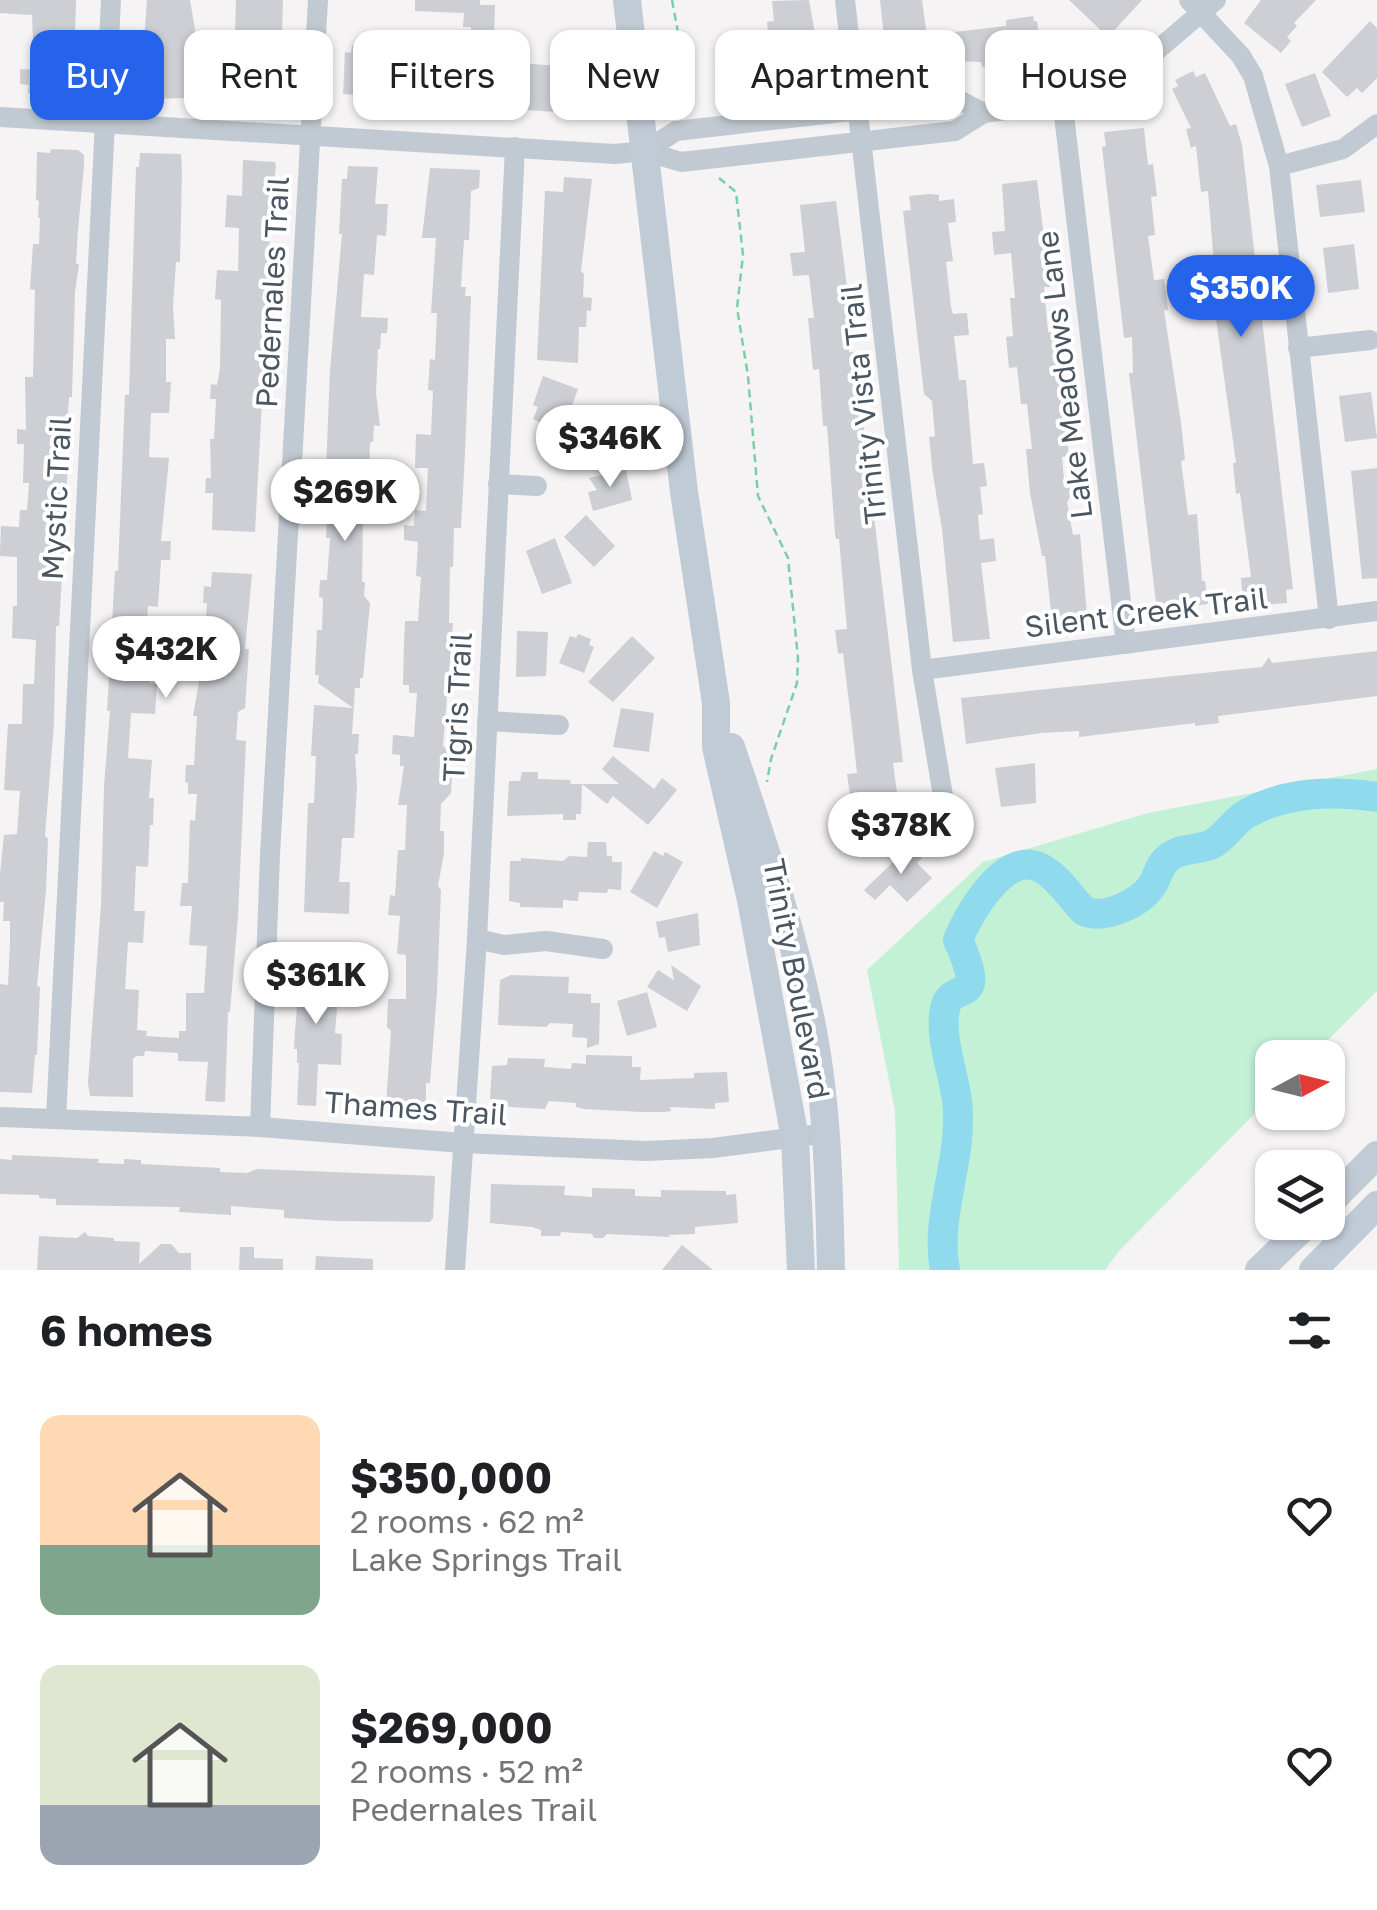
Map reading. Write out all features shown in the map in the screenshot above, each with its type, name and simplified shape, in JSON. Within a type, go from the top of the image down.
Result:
[{"type":"main road","name":"Trinity Boulevard","points":[[627,0],[684,492],[716,703],[716,747],[766,974],[795,1138],[801,1270]]},
{"type":"main road","name":"Trinity Boulevard","points":[[716,703],[780,901],[812,1026],[827,1132],[831,1270]]},
{"type":"main road","points":[[1345,1187],[1377,1155]]},
{"type":"main road","points":[[1313,1270],[1377,1205]]},
{"type":"main road","points":[[1259,1270],[1290,1240]]},
{"type":"street","name":"Mystic Trail","points":[[56,1119],[111,0]]},
{"type":"street","name":"Pedernales Trail","points":[[260,1127],[270,854],[318,0]]},
{"type":"street","name":"Trinity Vista Trail","points":[[845,0],[849,30]]},
{"type":"street","points":[[1163,44],[1203,4],[1252,76],[1278,166],[1329,618]]},
{"type":"street","points":[[965,103],[984,113]]},
{"type":"street","points":[[645,150],[681,162],[955,131],[984,113]]},
{"type":"street","points":[[0,117],[614,154],[645,150],[676,131],[773,120]]},
{"type":"street","name":"Trinity Vista Trail","points":[[861,120],[922,670],[944,802]]},
{"type":"street","name":"Lake Meadows Lane","points":[[1065,120],[1126,644]]},
{"type":"street","points":[[1278,166],[1343,150],[1377,124]]},
{"type":"street","name":"Tigris Trail","points":[[456,1270],[515,147]]},
{"type":"street","points":[[1298,348],[1370,340]]},
{"type":"street","points":[[498,484],[537,486]]},
{"type":"street","name":"Silent Creek Trail","points":[[922,670],[1377,611]]},
{"type":"street","points":[[486,721],[559,725]]},
{"type":"street","points":[[476,939],[504,945],[546,941],[603,949]]},
{"type":"street","name":"Thames Trail","points":[[0,1117],[260,1127],[462,1143],[646,1151],[713,1148],[827,1132]]},
{"type":"path","points":[[672,0],[694,129]]},
{"type":"path","points":[[698,160],[705,175],[722,179],[736,192],[743,256],[737,308],[748,376],[758,496],[788,558],[792,590],[798,658],[796,682],[770,758],[768,785]]},
{"type":"green space","points":[[1377,769],[1377,991],[1328,1040],[1255,1040],[1255,1113],[1119,1251],[1105,1270],[899,1270],[895,1111],[867,970],[983,862],[1148,813]]},
{"type":"building","points":[[0,0],[76,0],[75,30],[33,30],[32,15],[0,13]]},
{"type":"building","points":[[147,0],[190,0],[195,29],[184,30],[184,98],[164,99],[164,30],[145,30]]},
{"type":"building","points":[[236,0],[283,0],[282,30],[235,30]]},
{"type":"building","points":[[415,0],[480,0],[480,5],[495,5],[494,30],[463,27],[464,13],[415,11]]},
{"type":"building","points":[[809,0],[814,30],[768,30],[767,22],[774,21],[772,1]]},
{"type":"building","points":[[880,0],[922,0],[926,30],[883,30]]},
{"type":"building","points":[[1069,0],[1142,0],[1114,30],[1101,30]]},
{"type":"building","points":[[1261,0],[1316,0],[1294,23],[1297,26],[1287,37],[1291,41],[1281,53],[1244,23]]},
{"type":"building","points":[[1033,16],[1038,30],[985,30],[985,67],[981,62],[965,61],[965,31],[1006,26],[1006,20]]},
{"type":"building","points":[[1370,21],[1377,28],[1377,78],[1362,93],[1357,88],[1347,97],[1322,72]]},
{"type":"building","points":[[352,45],[353,95],[343,94],[345,52],[351,53]]},
{"type":"building","points":[[530,64],[550,65],[550,112],[530,110]]},
{"type":"building","points":[[20,69],[30,70],[30,93],[29,85],[20,84]]},
{"type":"building","points":[[1193,71],[1196,77],[1205,73],[1230,126],[1236,124],[1242,145],[1293,589],[1286,590],[1287,603],[1257,605],[1256,600],[1243,601],[1241,578],[1251,577],[1240,493],[1236,494],[1236,463],[1215,312],[1208,191],[1201,192],[1196,146],[1191,148],[1186,129],[1191,128],[1172,89],[1178,86],[1175,80]]},
{"type":"building","points":[[1315,73],[1331,116],[1302,127],[1285,84]]},
{"type":"building","points":[[1144,128],[1148,165],[1153,164],[1157,196],[1151,197],[1155,235],[1148,236],[1154,280],[1164,279],[1168,310],[1164,310],[1181,423],[1188,515],[1197,514],[1202,581],[1208,604],[1173,616],[1165,615],[1163,602],[1156,603],[1129,373],[1133,373],[1132,337],[1124,338],[1102,147],[1106,146],[1104,132]]},
{"type":"building","points":[[51,149],[78,150],[84,155],[84,166],[72,397],[65,454],[66,509],[56,626],[54,723],[45,836],[46,890],[32,1093],[0,1092],[0,984],[8,985],[10,921],[3,921],[0,874],[4,835],[17,834],[20,791],[4,790],[8,724],[22,724],[23,684],[34,684],[36,640],[12,638],[13,606],[17,606],[17,557],[0,556],[1,526],[19,527],[20,510],[27,510],[29,483],[23,483],[24,444],[17,444],[17,429],[26,430],[25,377],[33,377],[35,290],[30,289],[33,244],[39,244],[37,152],[50,153]]},
{"type":"building","points":[[140,153],[181,154],[182,172],[180,262],[176,262],[173,306],[175,339],[166,339],[166,382],[171,382],[169,413],[151,413],[149,457],[169,458],[161,541],[171,541],[170,560],[161,560],[158,607],[148,606],[144,661],[151,661],[150,683],[157,684],[155,714],[131,713],[128,758],[152,760],[149,798],[154,798],[153,825],[148,867],[136,866],[134,911],[145,911],[143,943],[128,942],[125,989],[139,990],[137,1030],[147,1031],[146,1036],[179,1038],[179,1031],[186,1031],[186,993],[204,993],[207,946],[189,945],[192,906],[180,906],[182,883],[188,883],[190,820],[195,821],[197,794],[188,794],[185,782],[186,765],[194,765],[197,716],[193,716],[200,676],[194,676],[196,658],[203,659],[207,603],[203,603],[204,586],[211,587],[212,572],[252,574],[245,649],[249,649],[245,708],[238,712],[236,740],[246,741],[225,1102],[205,1101],[208,1062],[178,1061],[178,1053],[145,1051],[144,1056],[136,1056],[133,1097],[90,1096],[88,1083],[101,905],[107,711],[118,571],[125,395],[129,395],[136,167]]},
{"type":"building","points":[[243,160],[275,162],[276,166],[270,216],[268,306],[260,364],[264,364],[255,532],[212,530],[213,493],[205,493],[206,478],[211,478],[210,439],[214,439],[216,399],[210,399],[211,384],[217,385],[220,368],[221,300],[215,299],[217,270],[238,271],[239,228],[225,227],[227,195],[242,196]]},
{"type":"building","points":[[348,166],[378,167],[375,204],[388,204],[386,236],[377,235],[374,275],[364,274],[361,317],[388,318],[387,333],[381,333],[378,349],[376,393],[380,426],[374,425],[369,469],[374,469],[373,490],[363,517],[362,582],[364,596],[370,603],[363,678],[360,688],[355,688],[352,734],[359,734],[355,754],[354,838],[342,838],[339,882],[350,882],[349,914],[304,912],[308,803],[314,803],[314,705],[353,708],[318,683],[319,675],[315,675],[317,630],[322,630],[320,580],[327,580],[330,538],[326,538],[325,497],[330,370],[342,234],[342,179],[347,179]]},
{"type":"building","points":[[430,168],[480,170],[479,188],[471,191],[469,240],[464,240],[461,287],[466,287],[465,296],[471,296],[461,528],[454,528],[450,567],[449,623],[453,623],[443,746],[449,751],[447,774],[452,775],[451,793],[441,804],[444,853],[438,886],[441,890],[437,992],[430,1083],[426,1083],[426,1103],[421,1103],[421,1108],[386,1105],[391,1031],[387,1027],[388,999],[406,999],[406,955],[397,954],[400,916],[388,915],[390,895],[395,896],[398,850],[405,850],[407,805],[398,805],[404,766],[400,766],[400,755],[392,754],[393,735],[414,737],[417,693],[409,693],[409,685],[403,685],[405,621],[418,621],[421,577],[416,576],[418,542],[404,540],[404,525],[414,526],[415,510],[426,511],[428,468],[415,468],[416,434],[431,435],[433,391],[428,390],[430,359],[435,360],[437,313],[431,313],[436,238],[422,238]]},
{"type":"building","points":[[564,177],[592,179],[581,271],[583,297],[592,298],[586,327],[579,327],[578,363],[537,360],[545,191],[563,192]]},
{"type":"building","points":[[1037,180],[1050,287],[1044,287],[1048,332],[1052,340],[1057,340],[1069,456],[1062,457],[1064,479],[1073,485],[1074,491],[1067,502],[1073,535],[1080,534],[1088,627],[1053,630],[1045,556],[1030,493],[1026,449],[1032,449],[1027,404],[1021,404],[1017,367],[1009,368],[1006,337],[1013,336],[1010,298],[1015,298],[1011,253],[994,255],[992,232],[1005,231],[1002,184]]},
{"type":"building","points":[[1361,180],[1365,212],[1320,217],[1316,185]]},
{"type":"building","points":[[939,195],[939,201],[954,199],[956,222],[948,223],[953,261],[946,262],[953,314],[967,313],[969,335],[954,336],[959,380],[966,380],[973,464],[984,463],[987,486],[980,487],[980,540],[994,538],[996,561],[981,563],[990,639],[953,642],[929,437],[935,436],[932,401],[924,394],[903,211],[911,210],[909,196]]},
{"type":"building","points":[[836,201],[854,321],[847,328],[849,352],[853,352],[856,363],[903,762],[893,763],[898,800],[893,801],[905,840],[860,854],[851,823],[847,774],[857,773],[851,719],[843,653],[838,654],[835,630],[847,629],[827,426],[823,426],[819,369],[813,370],[808,318],[814,318],[809,275],[793,276],[790,253],[805,252],[800,205]]},
{"type":"building","points":[[1354,244],[1359,289],[1328,293],[1323,248]]},
{"type":"building","points":[[543,376],[578,389],[562,433],[533,419],[538,407],[533,405]]},
{"type":"building","points":[[1371,392],[1377,438],[1345,442],[1339,396]]},
{"type":"building","points":[[606,416],[624,443],[583,468],[572,450],[586,442],[573,437]]},
{"type":"building","points":[[1377,468],[1377,578],[1362,579],[1351,471]]},
{"type":"building","points":[[626,470],[632,500],[593,511],[588,492],[597,490],[589,478]]},
{"type":"building","points":[[586,515],[615,546],[594,567],[564,537]]},
{"type":"building","points":[[555,538],[572,583],[542,594],[526,551]]},
{"type":"building","points":[[517,631],[548,632],[546,676],[516,677]]},
{"type":"building","points":[[578,634],[591,639],[589,645],[594,647],[584,673],[559,663],[570,636],[576,638]]},
{"type":"building","points":[[632,636],[655,658],[613,702],[588,682]]},
{"type":"building","points":[[1377,651],[1377,696],[1218,716],[1219,723],[1195,726],[1079,737],[1079,731],[1041,733],[966,744],[961,698],[1262,667],[1269,657],[1272,663]]},
{"type":"building","points":[[621,708],[654,713],[649,752],[613,747]]},
{"type":"building","points":[[613,756],[654,789],[662,778],[677,790],[648,825],[613,796],[607,804],[582,784],[619,784],[602,769]]},
{"type":"building","points":[[1035,763],[1036,803],[1001,807],[995,768]]},
{"type":"building","points":[[522,772],[538,772],[538,779],[582,784],[581,814],[576,814],[576,820],[563,820],[563,814],[507,816],[509,781],[520,781]]},
{"type":"building","points":[[588,842],[606,842],[607,856],[612,856],[612,862],[622,862],[621,890],[579,892],[578,901],[563,900],[563,908],[520,907],[520,903],[509,901],[510,861],[587,857]]},
{"type":"building","points":[[910,846],[922,858],[917,863],[932,878],[907,902],[890,885],[875,900],[864,890]]},
{"type":"building","points":[[654,851],[683,862],[657,908],[630,892]]},
{"type":"building","points":[[698,913],[700,945],[668,952],[665,937],[659,938],[656,922]]},
{"type":"building","points":[[306,961],[335,962],[335,1033],[342,1034],[341,1065],[318,1064],[316,1106],[297,1105],[299,1063],[294,1049],[295,1031],[300,971],[305,971]]},
{"type":"building","points":[[671,965],[701,986],[687,1011],[647,987],[658,970],[674,980]]},
{"type":"building","points":[[511,975],[569,977],[568,993],[591,994],[591,1003],[600,1003],[599,1044],[587,1048],[587,1038],[572,1037],[573,1024],[498,1025],[500,980]]},
{"type":"building","points":[[647,992],[657,1027],[627,1036],[617,1001]]},
{"type":"building","points":[[586,1055],[632,1056],[632,1067],[641,1067],[640,1080],[727,1072],[729,1102],[715,1103],[715,1109],[670,1107],[671,1111],[641,1112],[584,1109],[576,1107],[576,1103],[549,1101],[545,1109],[510,1107],[504,1105],[504,1100],[490,1099],[492,1066],[507,1065],[508,1058],[545,1059],[544,1067],[571,1069],[572,1063],[586,1064]]},
{"type":"building","points":[[12,1155],[99,1159],[98,1163],[141,1160],[141,1164],[220,1168],[220,1172],[247,1173],[257,1169],[435,1176],[433,1218],[430,1222],[335,1221],[284,1218],[284,1210],[231,1206],[231,1215],[179,1212],[180,1207],[56,1205],[56,1199],[39,1195],[0,1194],[0,1159],[12,1160]]},
{"type":"building","points":[[491,1184],[565,1186],[564,1195],[592,1197],[592,1188],[635,1189],[635,1196],[661,1197],[661,1190],[726,1191],[726,1195],[736,1194],[738,1223],[695,1227],[695,1234],[668,1235],[671,1237],[607,1234],[594,1238],[592,1234],[561,1232],[560,1236],[541,1236],[541,1230],[532,1227],[490,1223]]},
{"type":"building","points":[[85,1232],[114,1241],[140,1242],[139,1264],[161,1244],[171,1244],[179,1253],[191,1253],[191,1270],[37,1270],[39,1236],[77,1238]]},
{"type":"building","points":[[682,1245],[713,1270],[662,1270]]},
{"type":"building","points":[[240,1247],[254,1247],[254,1258],[283,1259],[283,1270],[239,1270]]},
{"type":"building","points":[[316,1256],[373,1259],[373,1270],[315,1270]]},
{"type":"waterway","points":[[945,1270],[943,1229],[958,1122],[945,1043],[945,1009],[954,995],[970,985],[967,962],[958,940],[989,888],[1013,868],[1039,867],[1084,911],[1112,911],[1147,891],[1168,858],[1212,844],[1243,816],[1263,806],[1311,794],[1377,797]]}]
